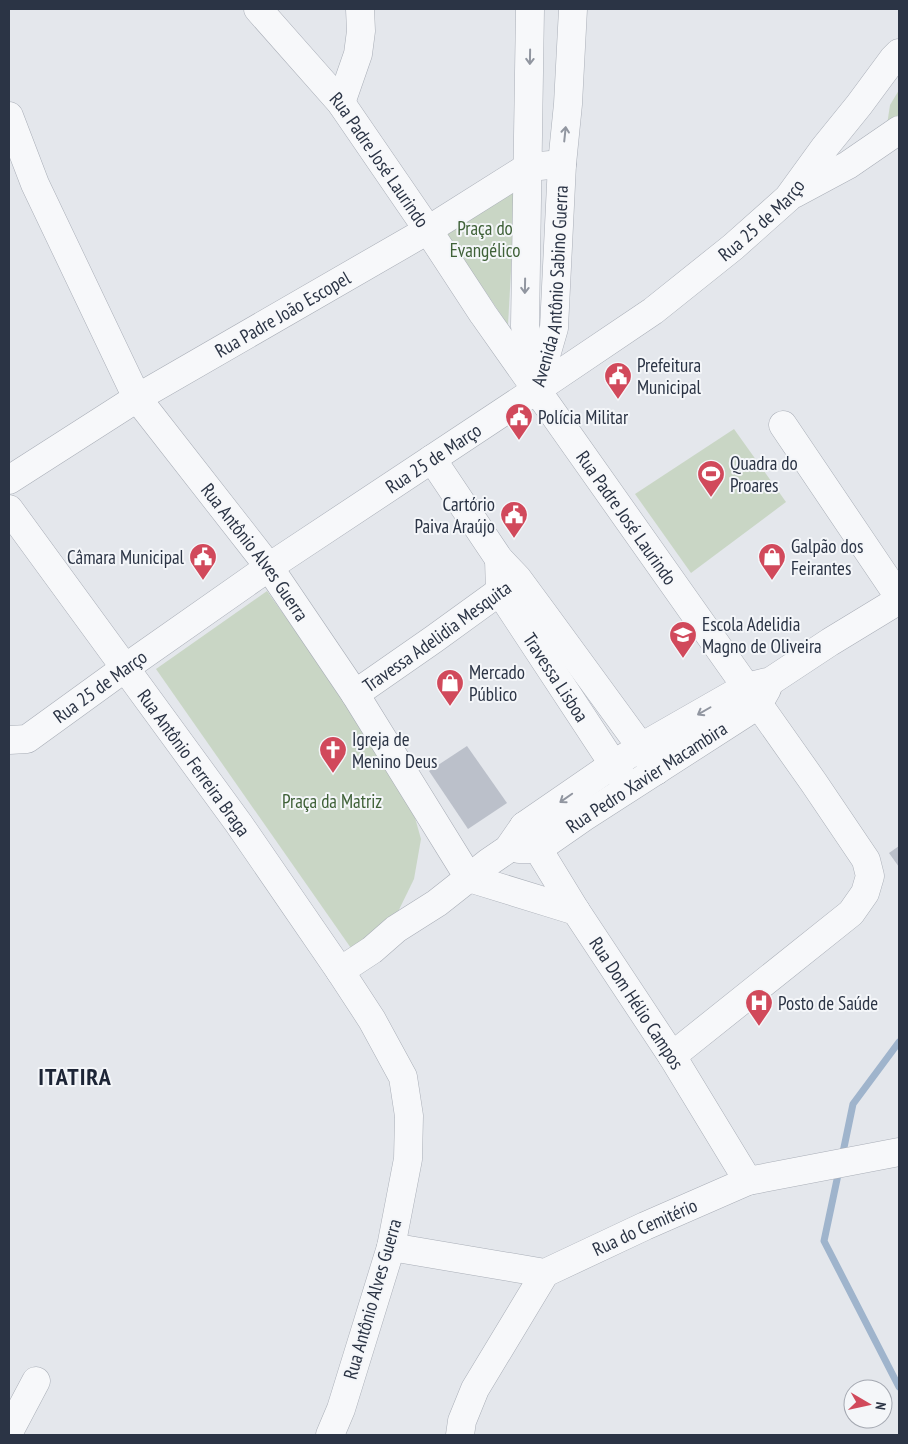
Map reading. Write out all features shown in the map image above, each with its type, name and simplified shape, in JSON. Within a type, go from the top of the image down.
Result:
[{"type":"street","name":"Rua Padre José Laurindo","points":[[258,9],[341,103],[536,390],[654,557],[758,691],[866,860],[870,876],[865,893],[852,913],[672,1056]]},
{"type":"street","points":[[341,103],[358,54],[361,31],[360,9]]},
{"type":"street","name":"Avenida Antônio Sabino Guerra","points":[[530,9],[525,326],[536,390]]},
{"type":"street","name":"Avenida Antônio Sabino Guerra","points":[[536,390],[554,328],[562,164],[568,104],[573,9]]},
{"type":"street","name":"Rua 25 de Março","points":[[18,739],[125,668],[269,567],[653,311],[733,247],[788,198],[824,147],[859,104],[897,49]]},
{"type":"street","name":"Rua Antônio Alves Guerra","points":[[9,116],[35,184],[137,398],[269,567],[355,694],[469,878]]},
{"type":"street","points":[[788,198],[848,165],[899,130]]},
{"type":"street","name":"Rua Padre João Escopel","points":[[9,480],[137,398],[428,230],[528,167],[562,164]]},
{"type":"street","points":[[783,424],[899,598]]},
{"type":"street","name":"Travessa Lisboa","points":[[432,459],[559,657],[614,764],[629,789]]},
{"type":"street","name":"Rua Antônio Ferreira Braga","points":[[9,509],[239,824],[372,1020]]},
{"type":"street","name":"Travessa Adelidia Mesquita","points":[[355,694],[506,577]]},
{"type":"street","name":"Rua Pedro Xavier Macambira","points":[[340,971],[372,950],[396,929],[437,903],[508,849],[584,817],[656,771],[758,691],[899,598]]},
{"type":"street","name":"Travessa Lisboa","points":[[559,657],[641,747],[656,771]]},
{"type":"street","name":"Rua Pedro Xavier Macambira","points":[[531,838],[614,764],[641,747],[758,691]]},
{"type":"street","name":"Rua Dom Hélio Campos","points":[[531,838],[576,911],[672,1056],[748,1181]]},
{"type":"street","points":[[469,878],[576,911]]},
{"type":"street","name":"Rua Antônio Alves Guerra","points":[[330,1435],[341,1408],[391,1247],[408,1159],[410,1116],[402,1078],[372,1020]]},
{"type":"street","name":"Rua do Cemitério","points":[[545,1273],[645,1226],[748,1181],[899,1152]]},
{"type":"street","points":[[391,1247],[545,1273],[475,1388],[462,1421],[460,1435]]},
{"type":"street","points":[[9,1432],[36,1381]]},
{"type":"green space","points":[[899,90],[899,114],[887,125],[890,105]]},
{"type":"green space","name":"Praça do Evangélico","points":[[516,181],[508,325],[445,232]]},
{"type":"green space","name":"Quadra do Proares","points":[[734,429],[786,502],[691,573],[635,494]]},
{"type":"green space","name":"Praça da Matriz","points":[[267,591],[406,786],[421,839],[414,879],[394,920],[353,951],[156,669]]},
{"type":"building","points":[[467,746],[507,803],[468,829],[429,771]]},
{"type":"building","points":[[899,846],[899,867],[889,853]]},
{"type":"waterway","points":[[842,1157],[853,1104],[899,1042]]},
{"type":"waterway","points":[[839,1170],[824,1241],[899,1387]]},
{"type":"place","name":"Prefeitura Municipal","points":[[618,400]]},
{"type":"place","name":"Polícia Militar","points":[[519,441]]},
{"type":"place","name":"Quadra do Proares","points":[[711,498]]},
{"type":"place","name":"Cartório Paiva Araújo","points":[[514,539]]},
{"type":"place","name":"Câmara Municipal","points":[[203,581]]},
{"type":"place","name":"Galpão dos Feirantes","points":[[772,581]]},
{"type":"place","name":"Escola Adelidia Magno de Oliveira","points":[[683,659]]},
{"type":"place","name":"Mercado Público","points":[[450,707]]},
{"type":"place","name":"Igreja de Menino Deus","points":[[333,774]]},
{"type":"place","name":"Posto de Saúde","points":[[759,1027]]},
{"type":"district","name":"ITATIRA","points":[[75,1077]]}]
